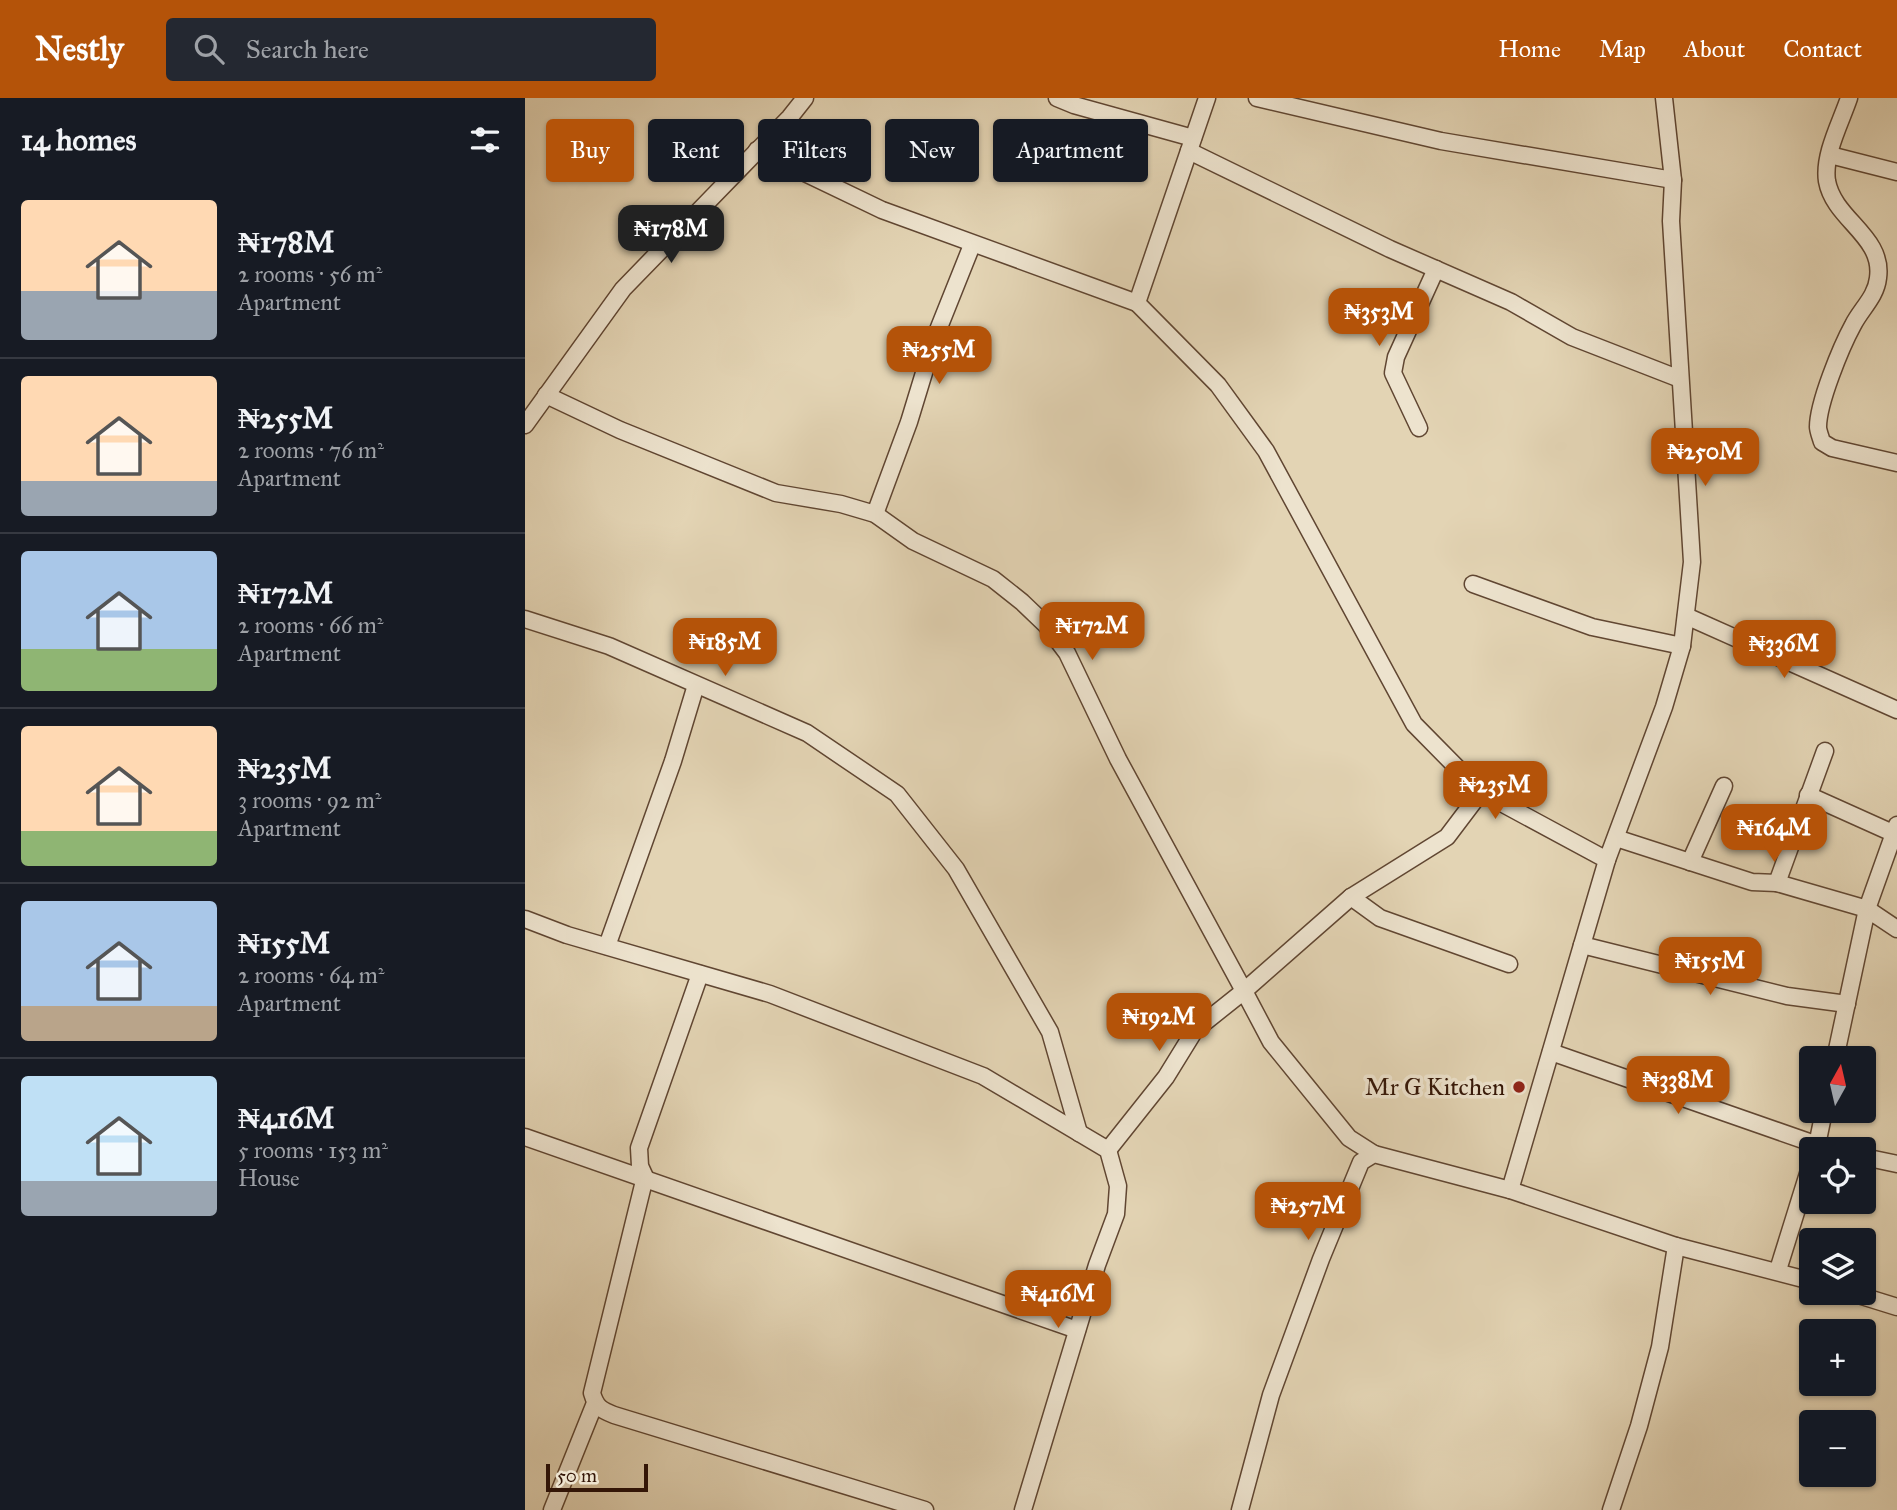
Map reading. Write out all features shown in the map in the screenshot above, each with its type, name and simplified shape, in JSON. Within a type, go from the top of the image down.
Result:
[{"type":"street","points":[[525,425],[623,289],[790,117],[804,98]]},
{"type":"street","points":[[1057,98],[1191,145],[1436,270],[1511,302],[1572,337],[1680,379]]},
{"type":"street","points":[[1137,303],[1207,98]]},
{"type":"street","points":[[1257,98],[1441,141],[1673,180]]},
{"type":"street","points":[[1510,1190],[1607,860],[1664,707],[1682,646],[1692,562],[1671,221],[1673,180],[1664,98]]},
{"type":"street","points":[[1849,98],[1830,155],[1827,181],[1842,213],[1872,245],[1877,260],[1878,278],[1872,296],[1853,324],[1826,391],[1818,426],[1822,442],[1832,447],[1897,463]]},
{"type":"street","points":[[757,150],[882,210],[1137,303],[1218,385],[1258,440],[1312,533],[1414,724],[1481,792],[1607,860]]},
{"type":"street","points":[[1830,155],[1897,172]]},
{"type":"street","points":[[875,514],[909,422],[934,340],[972,245]]},
{"type":"street","points":[[1419,428],[1393,373],[1395,357],[1436,270]]},
{"type":"street","points":[[546,395],[620,430],[776,493],[841,504],[875,514],[913,541],[993,579],[1046,625],[1067,653],[1118,758],[1271,1042],[1349,1138],[1374,1154],[1510,1190],[1676,1247],[1799,1276]]},
{"type":"street","points":[[1473,584],[1592,627],[1682,646]]},
{"type":"street","points":[[1686,616],[1897,710]]},
{"type":"street","points":[[525,619],[608,646],[807,733],[897,794],[955,869],[1050,1032],[1079,1133]]},
{"type":"street","points":[[607,946],[681,738],[696,685]]},
{"type":"street","points":[[1777,883],[1825,751]]},
{"type":"street","points":[[1690,862],[1724,786]]},
{"type":"street","points":[[1108,1150],[1166,1077],[1195,1030],[1244,991],[1351,897],[1447,838],[1481,792]]},
{"type":"street","points":[[1808,795],[1896,831],[1867,909],[1838,1046]]},
{"type":"street","points":[[1616,838],[1752,882],[1777,883],[1867,909],[1897,929]]},
{"type":"street","points":[[1351,897],[1380,918],[1509,964]]},
{"type":"street","points":[[525,919],[567,935],[770,994],[983,1076],[1108,1150],[1118,1186],[1116,1214],[1097,1265],[1023,1510]]},
{"type":"street","points":[[1582,945],[1787,996],[1847,1004]]},
{"type":"street","points":[[700,974],[639,1148],[640,1166],[645,1177],[593,1394],[595,1403],[601,1410],[614,1415],[925,1510]]},
{"type":"street","points":[[1551,1052],[1799,1141]]},
{"type":"street","points":[[525,1137],[1077,1329]]},
{"type":"street","points":[[1240,1510],[1271,1395],[1321,1259],[1351,1181],[1361,1162],[1374,1154]]},
{"type":"street","points":[[1876,1160],[1897,1164]]},
{"type":"street","points":[[1778,1270],[1799,1203]]},
{"type":"street","points":[[1614,1509],[1660,1347],[1676,1247]]},
{"type":"street","points":[[1876,1300],[1897,1307]]},
{"type":"street","points":[[552,1510],[595,1403]]},
{"type":"place","name":"Mr G Kitchen","points":[[1519,1087]]}]
